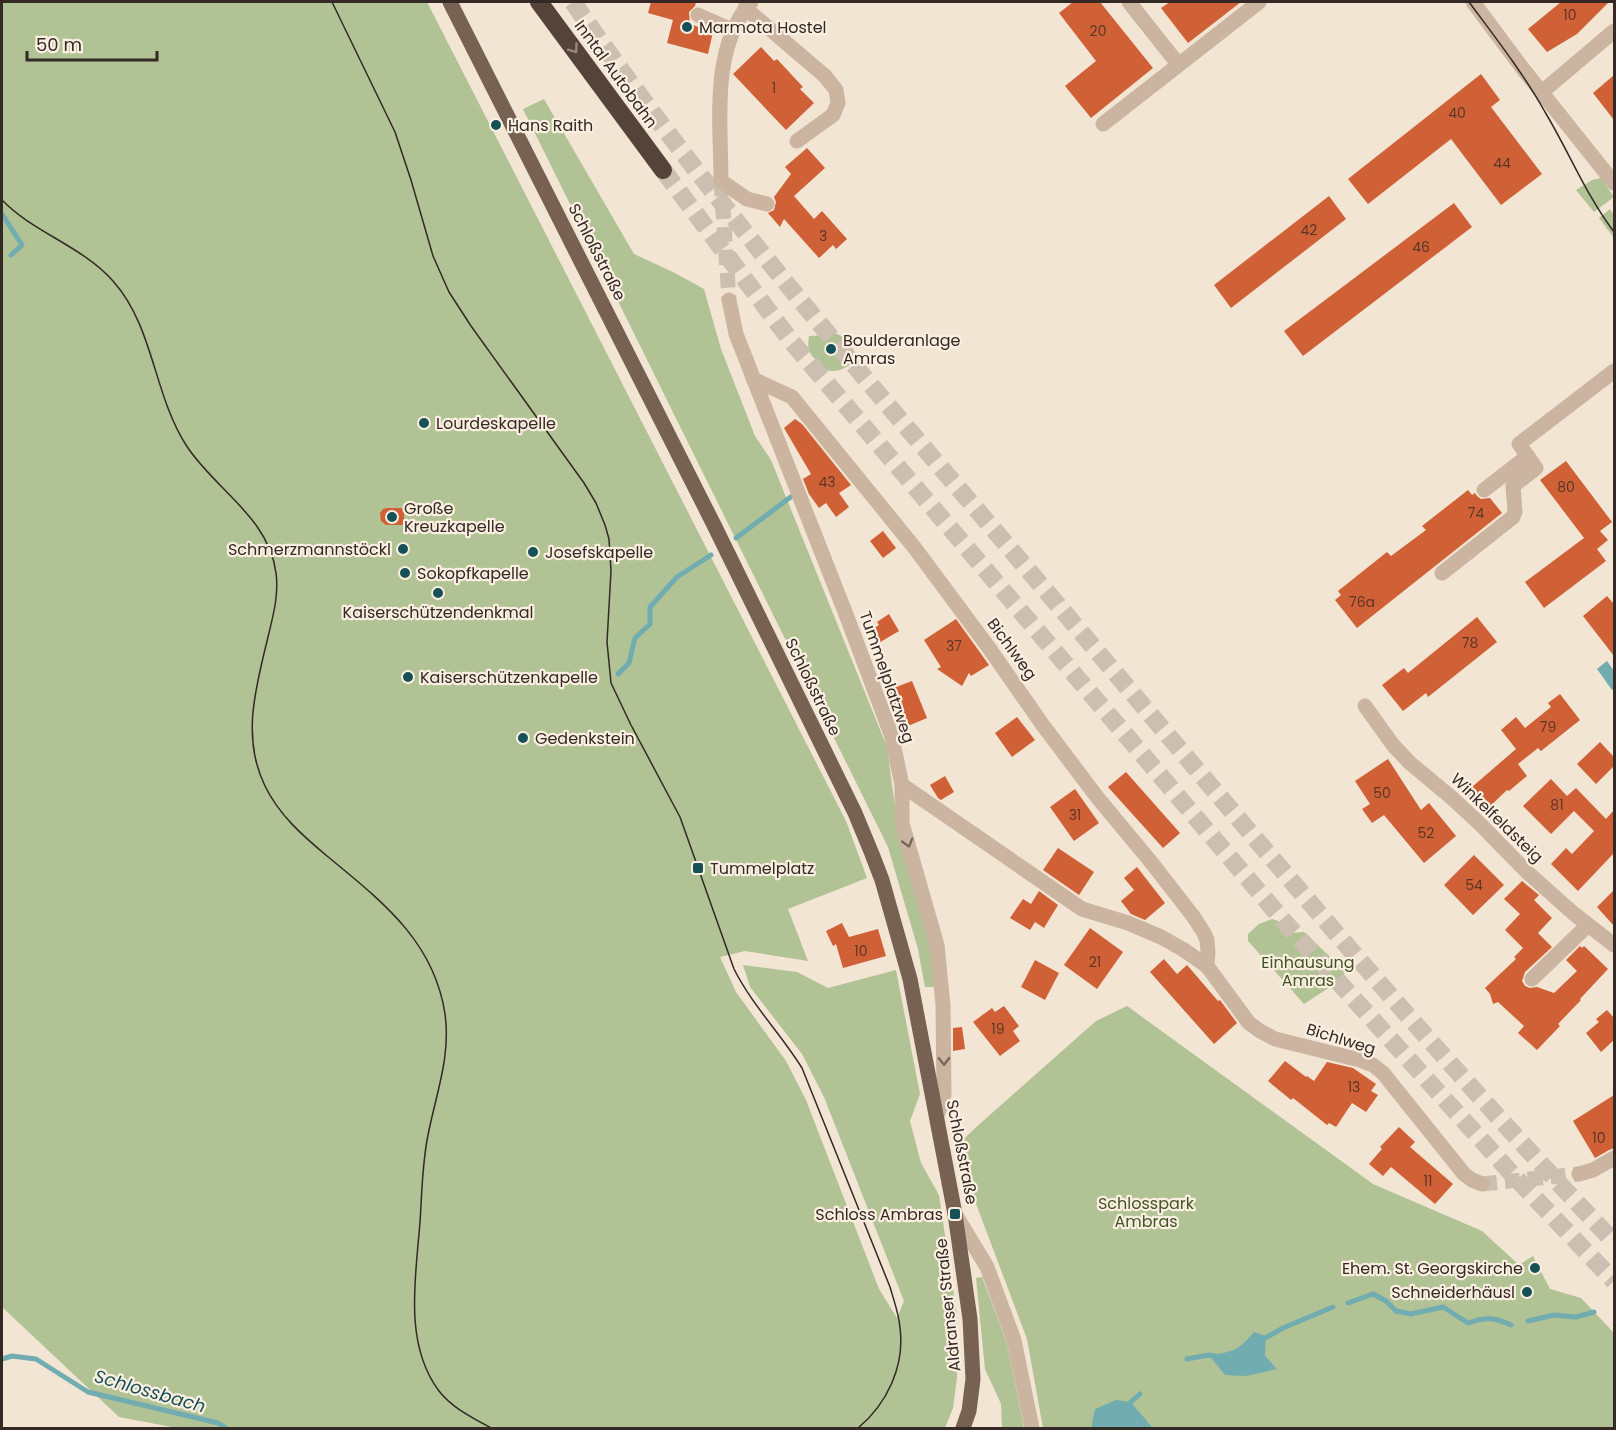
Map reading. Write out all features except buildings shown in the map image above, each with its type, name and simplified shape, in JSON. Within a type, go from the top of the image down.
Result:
[{"type":"highway","name":"Inntal Autobahn","points":[[539,2],[663,170]]},
{"type":"main road","name":"Schloßstraße","points":[[450,2],[714,525],[855,813],[882,880],[910,979],[955,1214]]},
{"type":"main road","name":"Aldranser Straße","points":[[955,1214],[970,1319],[973,1379],[969,1411],[963,1428]]},
{"type":"street","points":[[1129,2],[1178,64]]},
{"type":"street","points":[[1103,124],[1259,2]]},
{"type":"street","points":[[1473,2],[1614,183]]},
{"type":"street","points":[[767,204],[747,199],[721,181],[721,88],[724,57],[732,30],[748,5],[825,75],[836,90],[838,103],[833,115],[797,141]]},
{"type":"street","points":[[698,15],[732,30]]},
{"type":"street","points":[[1542,92],[1614,31]]},
{"type":"street","name":"Tummelplatzweg","points":[[729,300],[736,334],[891,734],[902,785],[902,824],[937,945],[943,1005],[944,1095],[937,1116]]},
{"type":"street","points":[[1442,573],[1513,517],[1515,512],[1513,486],[1536,468],[1519,444],[1614,371]]},
{"type":"street","name":"Bichlweg","points":[[753,379],[792,397],[914,547],[1097,797],[1193,916],[1207,940],[1207,966]]},
{"type":"street","points":[[1484,490],[1528,456]]},
{"type":"street","name":"Winkelfeldsteig","points":[[1365,706],[1393,745],[1410,763],[1480,824],[1527,872],[1614,945]]},
{"type":"street","name":"Bichlweg","points":[[902,785],[1082,909],[1128,923],[1184,950],[1207,966],[1249,1023],[1260,1031],[1275,1039],[1373,1065],[1383,1073],[1464,1174],[1482,1184]]},
{"type":"street","points":[[1532,979],[1588,925]]},
{"type":"street","points":[[1579,1174],[1593,1170],[1614,1158]]},
{"type":"street","name":"Schloßstraße","points":[[955,1214],[987,1267],[1014,1340],[1032,1428]]},
{"type":"green space","points":[[2,2],[427,2],[846,821],[867,878],[788,909],[808,961],[745,951],[720,957],[736,992],[786,1061],[806,1100],[879,1289],[897,1318],[904,1301],[824,1097],[802,1054],[750,987],[743,965],[797,972],[828,988],[896,970],[920,1094],[910,1121],[921,1163],[939,1195],[957,1316],[957,1377],[953,1408],[945,1428],[177,1428],[119,1417],[2,1307]]},
{"type":"green space","points":[[544,99],[634,254],[704,289],[721,349],[755,436],[771,460],[887,747],[897,822],[930,942],[934,987],[925,987],[918,949],[888,847],[523,109]]},
{"type":"green space","points":[[1601,178],[1614,197],[1594,212],[1576,190],[1592,180]]},
{"type":"green space","points":[[1610,209],[1614,215],[1614,238],[1599,218]]},
{"type":"green space","name":"Boulderanlage Amras","points":[[832,332],[848,342],[856,359],[838,371],[825,369],[809,351],[809,336]]},
{"type":"green space","name":"Einhausung Amras","points":[[1272,919],[1281,923],[1290,933],[1304,932],[1346,972],[1327,989],[1304,1004],[1248,941],[1248,934],[1259,924]]},
{"type":"green space","name":"Schlosspark Ambras","points":[[1127,1006],[1373,1184],[1482,1231],[1519,1265],[1533,1256],[1550,1289],[1581,1298],[1614,1333],[1614,1428],[1153,1428],[1131,1402],[1096,1410],[1091,1428],[1043,1428],[1027,1339],[955,1148],[1096,1021]],"holes":[[[1242,1346],[1265,1355],[1276,1368],[1227,1353]]]},
{"type":"green space","points":[[982,1277],[1007,1343],[1024,1428],[1002,1428],[1001,1404],[985,1369],[976,1278]]},
{"type":"water","points":[[1607,661],[1614,671],[1612,690],[1597,669]]},
{"type":"water","points":[[1254,1332],[1266,1336],[1265,1355],[1277,1369],[1246,1376],[1225,1375],[1209,1355],[1235,1349]]},
{"type":"water","points":[[1116,1400],[1131,1402],[1153,1428],[1091,1428],[1095,1409]]},
{"type":"waterway","points":[[2,214],[22,245],[11,255]]},
{"type":"waterway","points":[[736,538],[792,496]]},
{"type":"waterway","points":[[618,674],[629,663],[635,638],[650,624],[650,607],[677,577],[711,555]]},
{"type":"waterway","name":"Schlossbach","points":[[1348,1303],[1373,1294],[1386,1301],[1396,1311],[1411,1314],[1443,1307],[1468,1323],[1490,1319],[1511,1325]]},
{"type":"waterway","name":"Schlossbach","points":[[1260,1341],[1283,1328],[1333,1307]]},
{"type":"waterway","name":"Schlossbach","points":[[1528,1321],[1554,1315],[1576,1317],[1594,1312]]},
{"type":"waterway","name":"Schlossbach","points":[[2,1359],[12,1356],[36,1359],[88,1392],[218,1423],[226,1428]]},
{"type":"waterway","name":"Schlossbach","points":[[1187,1359],[1215,1356]]},
{"type":"waterway","name":"Schlossbach","points":[[1128,1408],[1140,1394]]},
{"type":"tunnel","points":[[573,2],[687,158],[869,383],[1400,1007],[1614,1242]]},
{"type":"tunnel","points":[[663,170],[791,341],[1288,926],[1513,1175],[1614,1281]]},
{"type":"tunnel","points":[[721,181],[729,300]]},
{"type":"tunnel","points":[[1482,1184],[1579,1174]]},
{"type":"tram line","points":[[332,2],[395,132],[433,256],[449,292],[596,503],[609,539],[611,571],[607,642],[611,683],[680,817],[734,969],[749,995],[802,1068],[890,1287],[900,1328],[901,1342],[897,1370],[878,1408],[858,1428]]},
{"type":"tram line","points":[[1469,2],[1536,98],[1586,188],[1614,232]]},
{"type":"tram line","points":[[2,200],[28,222],[101,269],[127,299],[145,339],[166,404],[186,445],[211,476],[252,519],[271,553],[277,581],[276,597],[253,712],[252,731],[258,768],[271,797],[292,824],[385,906],[402,924],[417,943],[439,988],[445,1014],[446,1045],[423,1168],[414,1309],[416,1331],[420,1352],[439,1391],[456,1408],[491,1428]]},
{"type":"place","name":"Marmota Hostel","points":[[687,27]]},
{"type":"place","name":"Hans Raith","points":[[496,125]]},
{"type":"place","name":"Boulderanlage Amras","points":[[831,349]]},
{"type":"place","name":"Lourdeskapelle","points":[[424,423]]},
{"type":"place","name":"Große Kreuzkapelle","points":[[392,517]]},
{"type":"place","name":"Schmerzmannstöckl","points":[[403,549]]},
{"type":"place","name":"Josefskapelle","points":[[533,552]]},
{"type":"place","name":"Sokopfkapelle","points":[[405,573]]},
{"type":"place","name":"Kaiserschützendenkmal","points":[[438,593]]},
{"type":"place","name":"Kaiserschützenkapelle","points":[[408,677]]},
{"type":"place","name":"Gedenkstein","points":[[523,738]]},
{"type":"place","name":"Tummelplatz","points":[[698,868]]},
{"type":"place","name":"Schloss Ambras","points":[[955,1214]]},
{"type":"place","name":"Ehem. St. Georgskirche","points":[[1535,1268]]},
{"type":"place","name":"Schneiderhäusl","points":[[1527,1292]]}]
